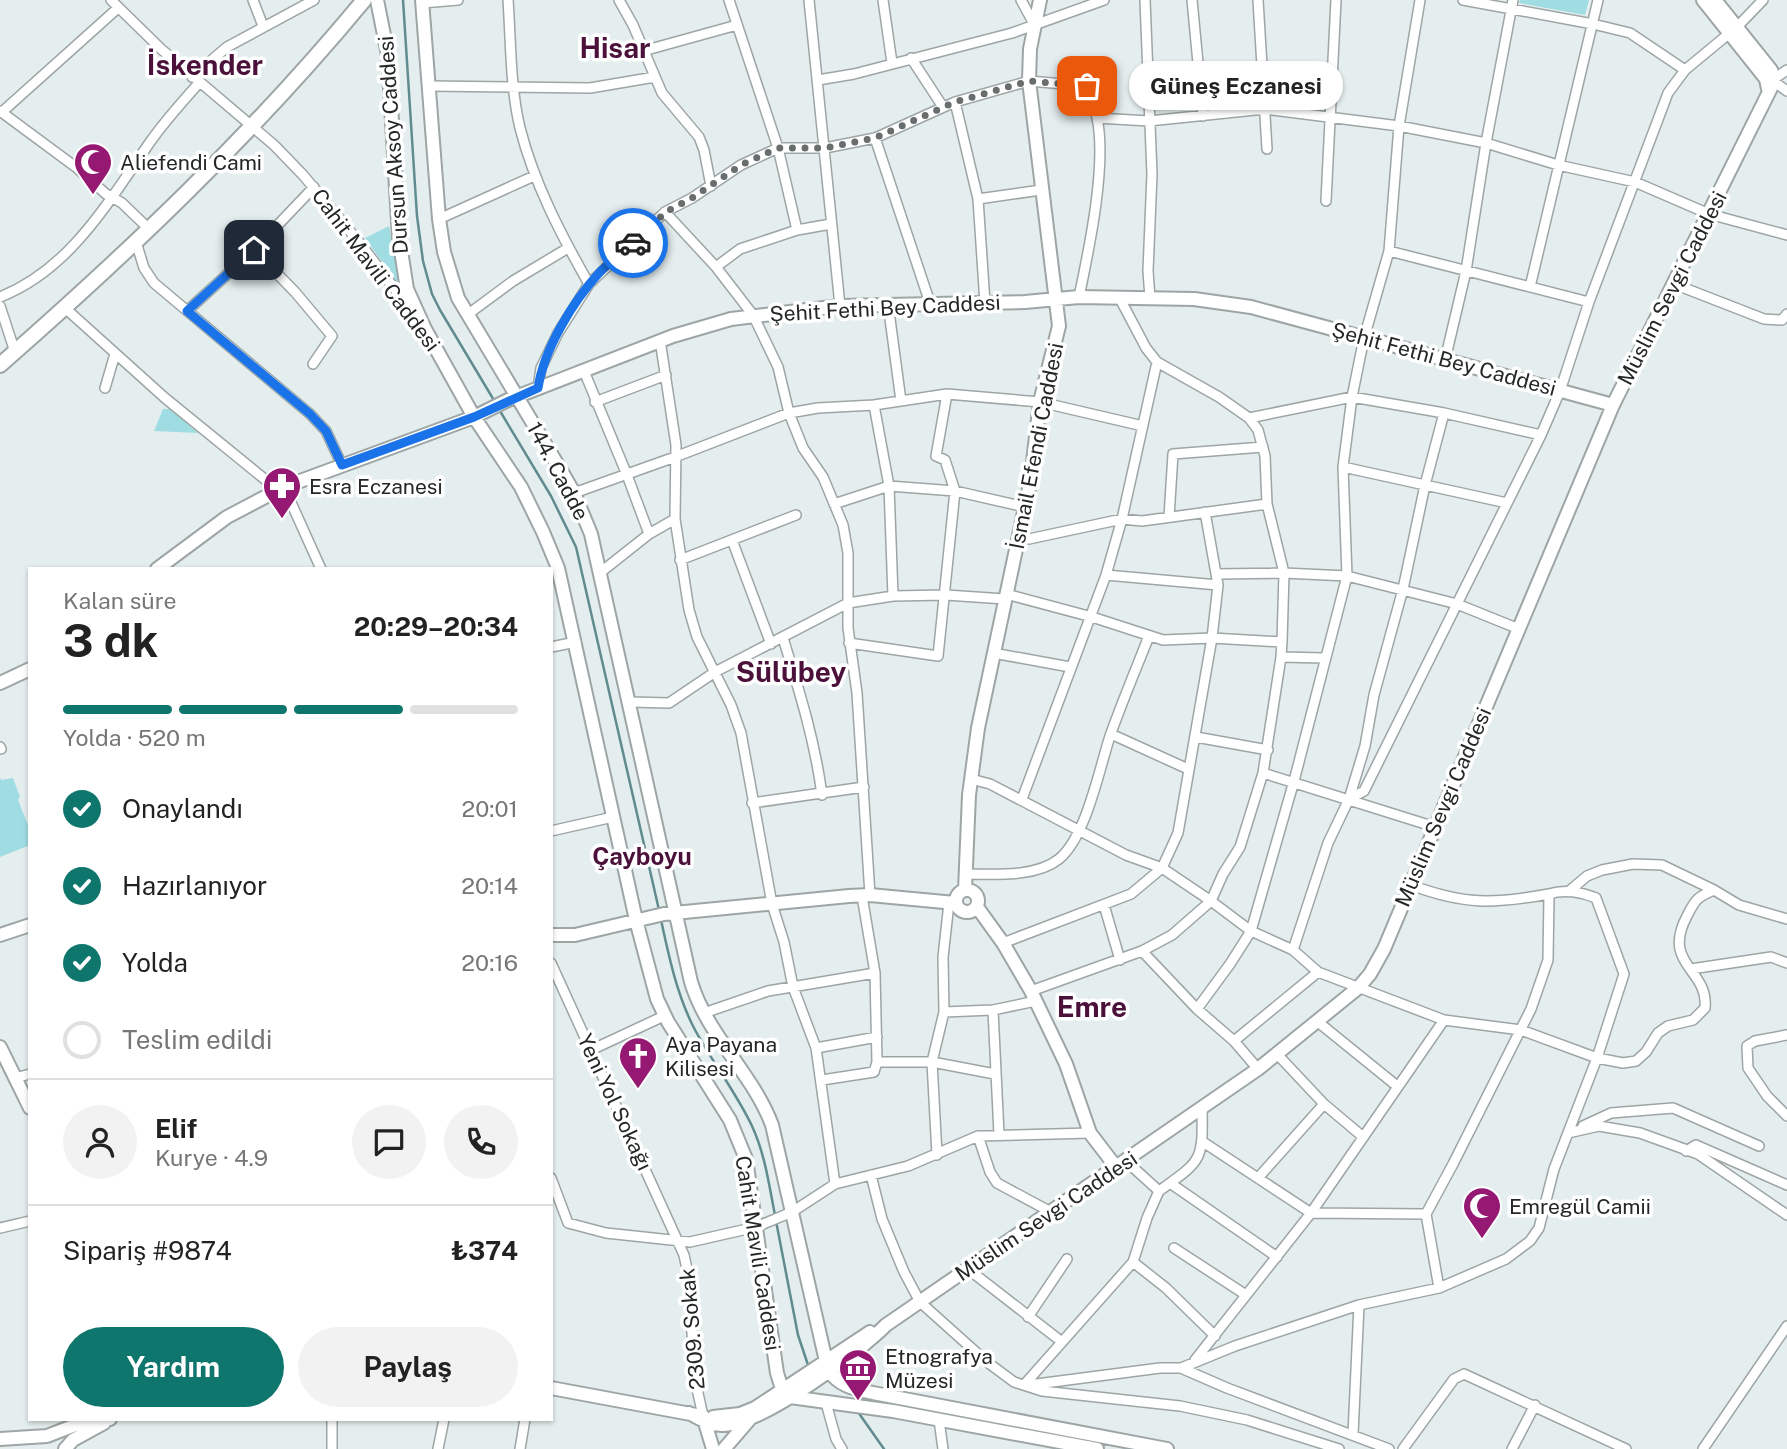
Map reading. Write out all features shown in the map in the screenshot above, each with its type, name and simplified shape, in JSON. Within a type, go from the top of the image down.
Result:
[{"type":"main road","points":[[0,365],[149,229],[251,125],[364,0]]},
{"type":"street","points":[[253,0],[263,26]]},
{"type":"street","points":[[0,297],[50,268],[77,242],[113,198],[195,80],[219,52],[314,0]]},
{"type":"street","name":"Dursun Aksoy Caddesi","points":[[377,0],[388,55],[402,261],[407,289],[425,329]]},
{"type":"street","points":[[422,1],[458,0]]},
{"type":"street","points":[[508,0],[513,88],[520,127],[534,176],[568,248],[589,284]]},
{"type":"street","points":[[619,0],[633,25],[662,93],[699,137],[711,186]]},
{"type":"street","points":[[729,0],[778,148],[797,230]]},
{"type":"street","points":[[809,0],[840,306]]},
{"type":"street","points":[[883,0],[892,64]]},
{"type":"street","points":[[1021,0],[1034,24]]},
{"type":"street","name":"İsmail Efendi Caddesi","points":[[965,890],[971,779],[978,729],[1025,508],[1040,402],[1058,333],[1029,81],[1030,49],[1040,0]]},
{"type":"street","points":[[818,80],[854,74],[1012,33],[1104,0]]},
{"type":"street","points":[[1145,0],[1152,174],[1148,271],[1150,298]]},
{"type":"street","points":[[1192,0],[1203,116]]},
{"type":"street","points":[[1258,0],[1267,149]]},
{"type":"street","points":[[1326,201],[1336,0]]},
{"type":"street","points":[[1197,1009],[1251,931],[1294,781],[1347,576],[1343,467],[1352,397],[1364,338],[1389,251],[1399,126],[1420,0]]},
{"type":"street","points":[[1462,0],[1513,5],[1630,33],[1685,70]]},
{"type":"street","points":[[1530,287],[1598,0]]},
{"type":"street","points":[[1703,0],[1771,70],[1770,82]]},
{"type":"street","points":[[1715,0],[1733,30]]},
{"type":"street","points":[[1349,799],[1364,791],[1541,435],[1560,391],[1588,302],[1668,93],[1685,70],[1733,30],[1763,0]]},
{"type":"street","name":"144. Cadde","points":[[422,1],[439,219],[448,265],[458,298],[512,398],[574,493],[591,534],[630,702],[670,914],[691,982],[704,1013],[769,1117],[827,1366]]},
{"type":"street","points":[[115,4],[1,111],[126,206],[149,229]]},
{"type":"street","name":"Cahit Mavili Caddesi","points":[[115,4],[195,80],[287,158],[359,242],[425,329],[479,415],[544,532],[558,568],[576,642],[613,817],[641,919],[657,999],[664,1016],[736,1132],[746,1159],[761,1225],[777,1373],[787,1394]]},
{"type":"street","points":[[1445,360],[1466,271],[1486,143],[1513,5]]},
{"type":"street","points":[[643,51],[737,25]]},
{"type":"street","points":[[911,58],[943,107]]},
{"type":"street","points":[[1770,82],[1787,70]]},
{"type":"street","points":[[429,86],[590,88],[654,77]]},
{"type":"street","points":[[538,388],[541,368],[558,333],[589,284],[666,212],[741,165],[778,148],[825,148],[875,138],[955,102],[1029,81],[1087,86],[1097,118],[1100,147],[1097,185],[1079,297]]},
{"type":"street","points":[[1770,82],[1787,91]]},
{"type":"street","name":"Müslim Sevgi Caddesi","points":[[553,1388],[689,1413],[723,1425],[750,1419],[773,1408],[787,1394],[827,1366],[862,1346],[920,1301],[1258,1069],[1358,988],[1380,956],[1613,405],[1767,97],[1770,82]]},
{"type":"street","points":[[955,102],[978,200],[985,303]]},
{"type":"street","points":[[1097,118],[1149,121],[1265,109],[1399,126],[1486,143],[1635,182],[1709,214],[1787,235]]},
{"type":"street","points":[[875,138],[930,303]]},
{"type":"street","points":[[439,219],[534,176]]},
{"type":"street","points":[[187,311],[254,250],[314,187]]},
{"type":"street","points":[[978,200],[1041,190]]},
{"type":"street","points":[[666,212],[716,267],[753,315],[778,367],[789,412],[803,448],[823,477],[843,525],[848,553],[849,643],[857,693],[864,787],[866,895],[875,973],[877,1062],[874,1072],[822,1080]]},
{"type":"street","points":[[716,267],[740,249],[797,230],[831,225]]},
{"type":"street","points":[[136,242],[144,268],[151,278],[310,414],[326,431],[342,465]]},
{"type":"street","points":[[467,314],[513,281],[568,248]]},
{"type":"street","points":[[254,250],[295,292],[332,336],[313,363]]},
{"type":"street","points":[[1389,251],[1588,302]]},
{"type":"street","points":[[1674,284],[1764,319],[1782,320],[1787,314]]},
{"type":"street","name":"Şehit Fethi Bey Caddesi","points":[[164,567],[227,517],[281,489],[479,415],[512,398],[660,341],[703,326],[753,315],[840,306],[985,303],[1079,297],[1232,303],[1613,405]]},
{"type":"street","points":[[944,1012],[993,1010],[1120,961],[1172,935],[1211,901],[1223,874],[1240,848],[1264,774],[1281,657],[1284,573],[1267,504],[1263,447],[1258,429],[1249,418],[1219,397],[1157,362],[1146,348],[1119,297]]},
{"type":"street","points":[[888,304],[901,401]]},
{"type":"street","points":[[0,306],[15,352]]},
{"type":"street","points":[[65,308],[115,354],[281,489],[320,567]]},
{"type":"street","points":[[660,341],[676,445],[675,519],[680,560],[696,637],[715,671],[741,733],[772,904],[784,942],[793,987],[816,1048],[835,1184]]},
{"type":"street","points":[[105,388],[115,354]]},
{"type":"street","points":[[1022,799],[1107,575],[1157,362]]},
{"type":"street","points":[[583,370],[649,534]]},
{"type":"street","points":[[595,402],[666,375]]},
{"type":"street","points":[[574,493],[789,412],[818,408],[874,405],[947,394],[1040,402],[1143,426]]},
{"type":"street","points":[[849,643],[938,656],[955,491],[945,460],[936,456],[947,394]]},
{"type":"street","points":[[1249,418],[1352,397],[1444,413],[1541,435]]},
{"type":"street","points":[[874,405],[889,486],[893,596]]},
{"type":"street","points":[[1293,950],[1328,843],[1349,799],[1365,746],[1374,695],[1403,589],[1425,485],[1444,413]]},
{"type":"street","points":[[1169,517],[1173,454],[1263,447]]},
{"type":"street","points":[[1343,467],[1507,503]]},
{"type":"street","points":[[834,504],[889,486],[955,491],[1025,508]]},
{"type":"street","points":[[1019,538],[1029,539],[1122,519],[1142,521],[1267,504]]},
{"type":"street","points":[[1003,943],[1130,894],[1162,868],[1178,833],[1212,638],[1218,585],[1205,512]]},
{"type":"street","points":[[680,560],[796,515]]},
{"type":"street","points":[[601,572],[649,534],[675,519]]},
{"type":"street","points":[[732,540],[771,644]]},
{"type":"street","points":[[1216,574],[1347,576],[1457,604],[1519,629]]},
{"type":"street","points":[[1107,575],[1218,585]]},
{"type":"street","points":[[630,702],[670,703],[715,671],[848,603],[893,596],[1005,597],[1092,617],[1163,640],[1212,638],[1282,642]]},
{"type":"street","points":[[965,874],[1015,874],[1043,867],[1059,859],[1080,831],[1111,734],[1149,636]]},
{"type":"street","points":[[783,638],[803,702],[822,794]]},
{"type":"street","points":[[553,647],[576,642]]},
{"type":"street","points":[[993,653],[1070,667]]},
{"type":"street","points":[[1281,657],[1324,658]]},
{"type":"street","points":[[0,683],[28,670]]},
{"type":"street","points":[[1111,734],[1188,769]]},
{"type":"street","points":[[1196,737],[1268,750]]},
{"type":"street","points":[[1264,774],[1294,781],[1435,827]]},
{"type":"street","points":[[971,779],[990,784],[1126,855],[1162,868],[1251,931],[1293,950],[1318,972],[1444,1020],[1521,1030],[1597,1058],[1623,1063],[1636,1061],[1646,1052],[1658,1032],[1668,1026],[1693,1020],[1705,1008],[1706,994],[1680,956],[1678,940],[1697,898],[1714,890]]},
{"type":"street","points":[[752,803],[864,787]]},
{"type":"street","points":[[553,831],[613,817]]},
{"type":"street","points":[[1568,892],[1587,876],[1602,870],[1633,864],[1662,865],[1739,905],[1787,919]]},
{"type":"street","points":[[1181,1368],[1235,1346],[1359,1305],[1440,1288],[1506,1259],[1530,1241],[1539,1228],[1554,1169],[1597,1058],[1625,974],[1597,898],[1585,893],[1557,891],[1516,900],[1471,902],[1440,896],[1411,884]]},
{"type":"street","points":[[937,1154],[932,1062],[944,1012],[943,957],[952,903],[958,894],[965,890],[972,891],[977,896],[977,907],[1003,943],[1033,996],[1066,1064],[1090,1133],[1121,1164],[1159,1191]]},
{"type":"street","points":[[1440,1288],[1426,1214],[1521,1030],[1548,960],[1549,894]]},
{"type":"street","points":[[553,935],[575,935],[670,914],[866,895],[952,903],[963,912],[971,912],[977,907]]},
{"type":"street","points":[[1104,905],[1120,961]]},
{"type":"street","points":[[0,935],[28,926]]},
{"type":"street","points":[[1142,951],[1197,1009],[1234,1041],[1258,1069]]},
{"type":"street","points":[[1691,969],[1771,957],[1787,963]]},
{"type":"street","name":"Yeni Yol Sokağı","points":[[553,967],[678,1241]]},
{"type":"street","points":[[1234,1041],[1318,972]]},
{"type":"street","points":[[704,1013],[768,991],[875,973]]},
{"type":"street","points":[[993,1010],[999,1134]]},
{"type":"street","points":[[591,1050],[664,1016]]},
{"type":"street","points":[[1192,1363],[1311,1213],[1444,1020]]},
{"type":"street","points":[[1318,1022],[1397,1086]]},
{"type":"street","points":[[1787,1035],[1755,1041],[1747,1046],[1747,1059],[1748,1068],[1767,1096],[1787,1116]]},
{"type":"street","points":[[816,1048],[877,1037]]},
{"type":"street","points":[[0,1047],[9,1074],[28,1105]]},
{"type":"street","points":[[1277,1054],[1324,1104],[1363,1136]]},
{"type":"street","points":[[877,1062],[932,1062],[995,1074]]},
{"type":"street","points":[[9,1074],[28,1074]]},
{"type":"street","points":[[1258,1178],[1324,1104]]},
{"type":"street","points":[[1025,1385],[1133,1262],[1159,1191],[1197,1162],[1203,1142],[1202,1108]]},
{"type":"street","points":[[1568,1133],[1611,1112],[1673,1108],[1759,1146]]},
{"type":"street","points":[[1568,1133],[1599,1126],[1640,1133],[1698,1154],[1787,1215]]},
{"type":"street","points":[[553,1183],[568,1223],[606,1233],[690,1242],[761,1225],[790,1213],[835,1184],[908,1166],[978,1136],[1090,1133]]},
{"type":"street","points":[[978,1136],[990,1172],[997,1183],[1051,1212]]},
{"type":"street","points":[[1203,1142],[1311,1213],[1426,1214]]},
{"type":"street","points":[[1686,1151],[1696,1144],[1787,1185]]},
{"type":"street","points":[[872,1175],[882,1219],[904,1272],[920,1301],[987,1362],[1014,1382],[1042,1391],[1180,1406],[1247,1420],[1339,1449]]},
{"type":"street","points":[[1170,1183],[1277,1257]]},
{"type":"street","points":[[0,1228],[28,1221]]},
{"type":"street","name":"2309. Sokak","points":[[678,1241],[687,1269],[696,1384],[704,1419]]},
{"type":"street","points":[[1174,1248],[1246,1295]]},
{"type":"street","points":[[1028,1317],[1067,1259]]},
{"type":"street","points":[[1133,1262],[1166,1288],[1214,1336]]},
{"type":"street","points":[[968,1269],[1062,1342]]},
{"type":"street","points":[[1353,1434],[1359,1305]]},
{"type":"street","points":[[1703,1449],[1787,1325]]},
{"type":"street","points":[[827,1366],[837,1382],[844,1386],[1167,1449]]},
{"type":"street","points":[[1025,1385],[1160,1368],[1181,1368],[1389,1449]]},
{"type":"street","points":[[1403,1449],[1454,1379],[1464,1374],[1626,1449]]},
{"type":"street","points":[[787,1394],[1097,1449]]},
{"type":"street","name":"Müslim Sevgi Caddesi","points":[[704,1419],[747,1412],[787,1394]]},
{"type":"street","points":[[826,1403],[836,1439],[842,1449]]},
{"type":"street","points":[[1512,1449],[1535,1405]]},
{"type":"street","points":[[704,1419],[713,1449]]},
{"type":"street","points":[[724,1449],[750,1419]]},
{"type":"street","points":[[939,1420],[943,1449]]},
{"type":"street","points":[[0,1439],[14,1444],[51,1435],[65,1424],[97,1421]]},
{"type":"street","points":[[65,1449],[73,1440],[106,1421]]},
{"type":"street","points":[[332,1421],[332,1449]]},
{"type":"street","points":[[438,1449],[444,1421]]},
{"type":"street","points":[[520,1449],[525,1421]]},
{"type":"street","points":[[65,1424],[65,1449]]},
{"type":"shaded area","points":[[1520,0],[1589,0],[1585,15],[1519,3]]},
{"type":"shaded area","points":[[389,226],[401,288],[365,238]]},
{"type":"shaded area","points":[[163,409],[170,409],[198,433],[154,431]]},
{"type":"shaded area","points":[[0,777],[1,780],[13,778],[28,825],[28,846],[0,857]]},
{"type":"waterway","points":[[403,0],[417,216],[423,261],[432,294],[440,310],[495,402]]},
{"type":"waterway","points":[[500,411],[551,496],[576,547],[659,910]]},
{"type":"waterway","points":[[661,920],[674,976],[688,1015],[752,1126],[766,1170],[775,1215]]},
{"type":"waterway","points":[[776,1221],[798,1335],[808,1365]]},
{"type":"waterway","points":[[858,1412],[884,1449]]},
{"type":"way so far","points":[[633,243],[666,212],[741,165],[778,148],[825,148],[875,138],[955,102],[1029,81],[1087,86]]},
{"type":"place","name":"Güneş Eczanesi","points":[[1087,86]]},
{"type":"place","name":"Aliefendi Cami","points":[[93,196]]},
{"type":"place","name":"Esra Eczanesi","points":[[282,520]]},
{"type":"place","name":"Aya Payana Kilisesi","points":[[638,1090]]},
{"type":"place","name":"Emregül Camii","points":[[1482,1240]]},
{"type":"place","name":"Etnografya Müzesi","points":[[858,1402]]},
{"type":"district","name":"Hisar","points":[[615,47]]},
{"type":"district","name":"İskender","points":[[205,64]]},
{"type":"district","name":"Sülübey","points":[[791,671]]},
{"type":"district","name":"Çayboyu","points":[[642,856]]},
{"type":"district","name":"Emre","points":[[1092,1006]]},
{"type":"route","points":[[254,250],[187,311],[310,414],[326,431],[342,465],[474,417],[538,388],[541,368],[558,333],[589,284],[633,243]]}]
